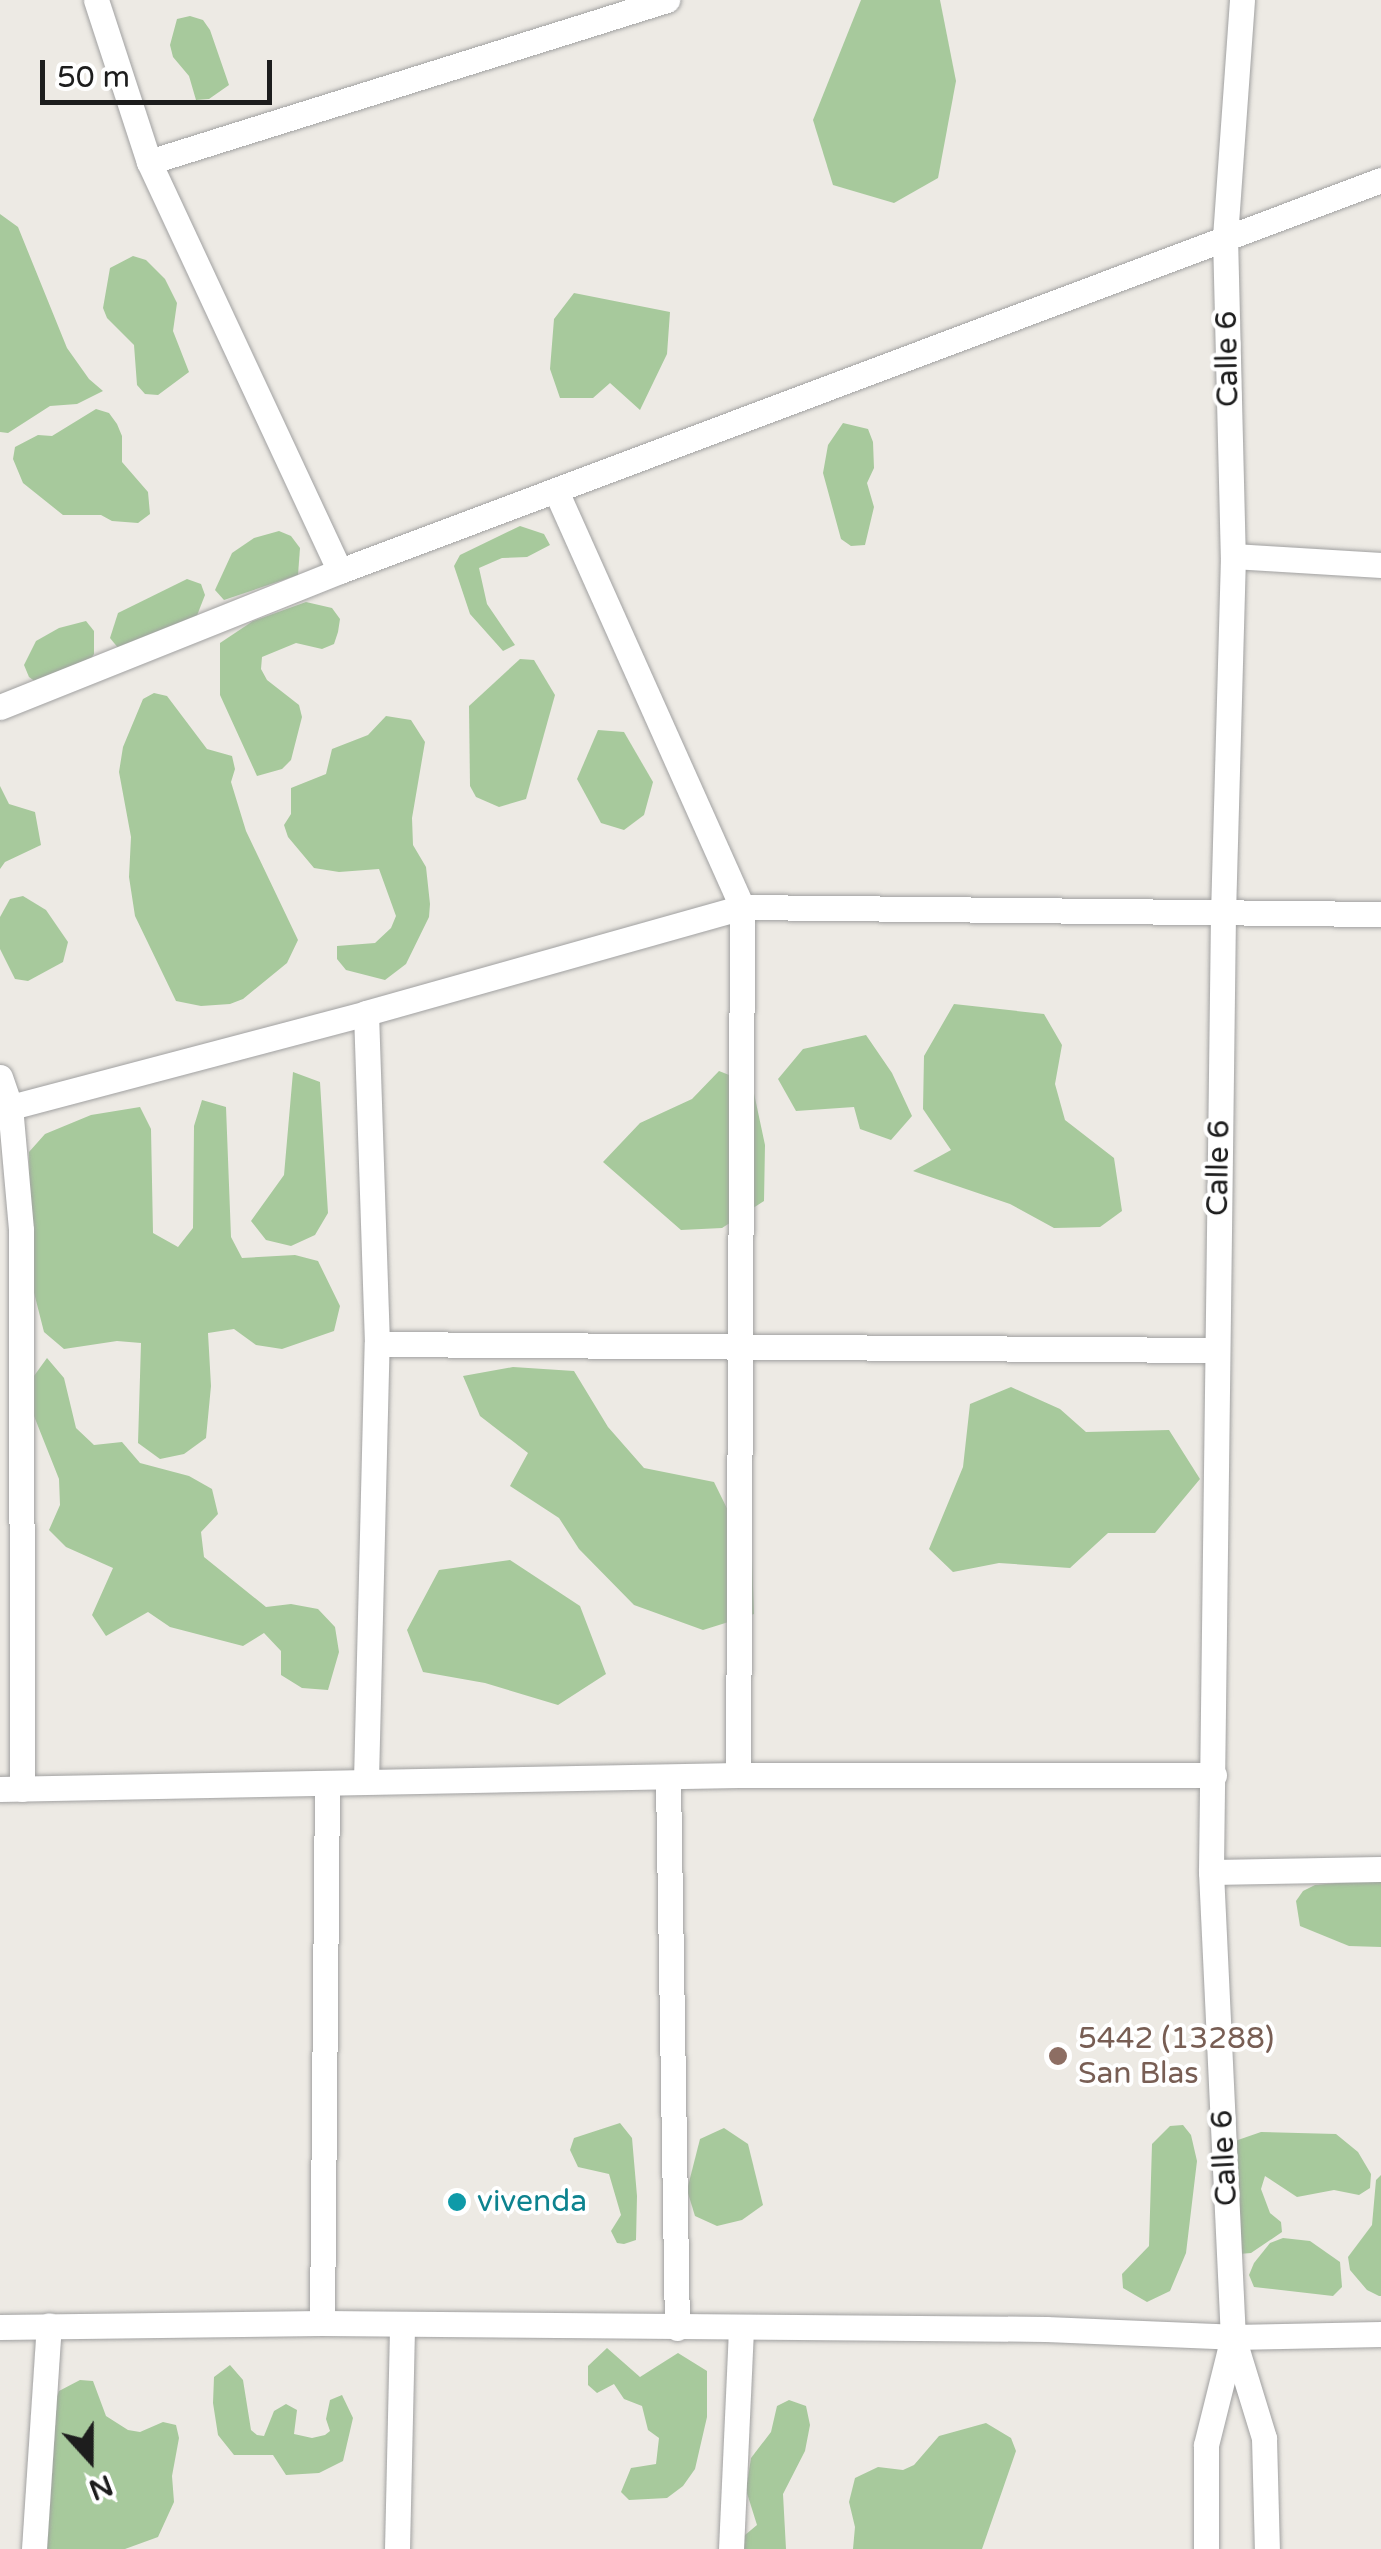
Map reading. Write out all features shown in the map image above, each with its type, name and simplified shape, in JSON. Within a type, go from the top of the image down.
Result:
[{"type":"street","points":[[96,0],[149,162],[340,571]]},
{"type":"street","name":"Calle 6","points":[[1242,0],[1225,236],[1233,556],[1222,914],[1211,1872],[1233,2337],[1264,2438],[1268,2549]]},
{"type":"street","points":[[149,162],[657,2]]},
{"type":"street","points":[[0,707],[340,571],[1381,180]]},
{"type":"street","points":[[556,491],[742,907],[738,1775]]},
{"type":"street","points":[[1233,556],[1381,564]]},
{"type":"street","points":[[5,1108],[366,1013],[742,907],[1381,914]]},
{"type":"street","points":[[366,1013],[377,1344],[366,1780]]},
{"type":"street","points":[[0,1077],[21,1230],[11,1789],[327,1784],[366,1780],[668,1780],[738,1775],[1214,1775]]},
{"type":"street","points":[[377,1344],[1217,1350]]},
{"type":"street","points":[[668,1780],[677,2328]]},
{"type":"street","points":[[322,2323],[327,1784]]},
{"type":"street","points":[[1211,1872],[1381,1869]]},
{"type":"street","points":[[0,2326],[322,2323],[1046,2330],[1233,2337],[1381,2334]]},
{"type":"street","points":[[34,2549],[49,2326]]},
{"type":"street","points":[[397,2549],[402,2326]]},
{"type":"street","points":[[731,2549],[741,2327]]},
{"type":"street","name":"Calle 6","points":[[1206,2549],[1206,2445],[1233,2337]]},
{"type":"green space","points":[[861,0],[940,0],[956,81],[938,178],[894,203],[833,185],[813,120]]},
{"type":"green space","points":[[190,16],[203,20],[210,30],[229,85],[209,99],[196,100],[189,76],[173,57],[170,45],[177,19]]},
{"type":"green space","points":[[0,214],[18,227],[67,348],[89,379],[103,391],[77,404],[50,406],[8,433],[0,432]]},
{"type":"green space","points":[[133,256],[146,260],[165,279],[177,303],[173,331],[189,372],[158,395],[145,394],[137,385],[134,345],[107,318],[103,308],[110,268]]},
{"type":"green space","points":[[574,293],[670,312],[667,354],[640,410],[610,383],[593,398],[560,398],[550,369],[554,319]]},
{"type":"green space","points":[[96,409],[109,413],[117,424],[122,436],[122,462],[148,492],[150,514],[138,523],[112,521],[101,515],[63,515],[23,483],[13,459],[15,447],[38,435],[52,436]]},
{"type":"green space","points":[[843,423],[868,429],[873,442],[874,468],[867,483],[874,507],[865,545],[851,546],[841,539],[823,473],[828,445]]},
{"type":"green space","points":[[520,526],[544,534],[550,545],[527,557],[502,558],[479,568],[487,604],[515,645],[503,651],[470,614],[454,566],[460,555]]},
{"type":"green space","points":[[279,531],[291,536],[300,548],[298,575],[224,600],[215,590],[232,553],[254,538]]},
{"type":"green space","points":[[187,579],[201,584],[205,595],[196,618],[119,649],[110,638],[118,613]]},
{"type":"green space","points":[[306,602],[332,608],[340,619],[338,632],[334,644],[322,649],[296,643],[262,657],[261,669],[267,680],[299,705],[302,717],[291,760],[282,769],[257,776],[220,695],[220,643],[253,621]]},
{"type":"green space","points":[[86,621],[94,631],[94,654],[88,664],[40,685],[29,677],[24,665],[36,641],[59,628]]},
{"type":"green space","points":[[520,659],[534,660],[555,695],[526,799],[499,807],[476,797],[470,786],[469,706]]},
{"type":"green space","points":[[154,693],[167,696],[207,749],[232,756],[235,769],[231,782],[246,831],[298,940],[287,963],[243,999],[230,1004],[201,1006],[176,1001],[135,916],[129,877],[131,837],[119,772],[123,747],[143,699]]},
{"type":"green space","points":[[386,716],[411,720],[425,742],[412,818],[413,845],[426,867],[430,904],[429,917],[406,964],[385,980],[346,970],[337,959],[337,946],[375,943],[391,928],[396,916],[379,869],[339,872],[314,868],[288,837],[284,825],[291,814],[291,788],[326,774],[332,749],[368,735]]},
{"type":"green space","points":[[598,730],[624,732],[653,782],[644,815],[624,830],[601,823],[577,779]]},
{"type":"green space","points":[[0,786],[9,804],[35,812],[41,845],[5,862],[0,869]]},
{"type":"green space","points":[[23,896],[46,910],[68,942],[63,962],[28,981],[15,979],[0,949],[0,917],[10,899]]},
{"type":"green space","points":[[954,1004],[1044,1014],[1062,1045],[1055,1084],[1065,1120],[1114,1158],[1122,1211],[1100,1227],[1054,1228],[1010,1204],[913,1171],[951,1150],[923,1109],[924,1056]]},
{"type":"green space","points":[[866,1035],[892,1073],[912,1116],[891,1140],[860,1129],[854,1107],[796,1111],[778,1079],[803,1049]]},
{"type":"green space","points":[[719,1071],[752,1084],[765,1145],[764,1201],[722,1228],[681,1230],[603,1162],[640,1123],[692,1099]]},
{"type":"green space","points":[[293,1072],[320,1082],[328,1213],[315,1235],[291,1246],[266,1240],[251,1221],[284,1175]]},
{"type":"green space","points":[[202,1100],[226,1107],[231,1237],[242,1258],[295,1255],[318,1261],[340,1306],[334,1331],[282,1349],[256,1345],[234,1329],[208,1333],[211,1386],[206,1438],[184,1454],[160,1459],[138,1443],[141,1343],[117,1341],[64,1349],[44,1332],[31,1281],[29,1152],[45,1134],[91,1115],[140,1107],[151,1129],[153,1233],[178,1247],[193,1228],[194,1126]]},
{"type":"green space","points":[[47,1358],[64,1378],[76,1428],[94,1445],[122,1442],[140,1463],[189,1476],[212,1489],[218,1514],[201,1532],[204,1557],[266,1607],[291,1604],[318,1609],[335,1627],[339,1652],[328,1690],[302,1688],[281,1675],[281,1651],[264,1633],[243,1646],[170,1627],[148,1612],[106,1636],[92,1615],[113,1568],[66,1547],[49,1530],[60,1505],[59,1479],[30,1406],[31,1380]]},
{"type":"green space","points":[[513,1367],[574,1371],[608,1427],[644,1468],[714,1482],[752,1559],[754,1614],[703,1630],[634,1605],[579,1549],[559,1518],[510,1486],[528,1453],[480,1416],[463,1376]]},
{"type":"green space","points":[[1011,1387],[1060,1409],[1086,1432],[1169,1430],[1200,1479],[1155,1533],[1108,1533],[1070,1568],[999,1563],[953,1572],[929,1549],[963,1467],[970,1404]]},
{"type":"green space","points":[[510,1560],[580,1606],[606,1674],[558,1705],[485,1683],[423,1672],[407,1630],[439,1570]]},
{"type":"green space","points":[[1381,1879],[1381,1947],[1349,1946],[1300,1926],[1296,1901],[1303,1891],[1315,1885]]},
{"type":"green space","points":[[620,2123],[632,2138],[637,2196],[636,2240],[624,2244],[617,2243],[611,2231],[621,2215],[609,2174],[578,2167],[570,2150],[574,2138]]},
{"type":"green space","points":[[1183,2125],[1191,2135],[1197,2161],[1186,2253],[1170,2291],[1147,2302],[1123,2288],[1122,2274],[1149,2246],[1152,2144],[1170,2126]]},
{"type":"green space","points":[[724,2128],[748,2144],[763,2205],[742,2220],[717,2226],[695,2216],[687,2190],[700,2139]]},
{"type":"green space","points":[[1261,2132],[1336,2134],[1358,2152],[1371,2174],[1370,2188],[1359,2195],[1334,2190],[1297,2197],[1265,2176],[1261,2189],[1270,2213],[1281,2222],[1282,2232],[1251,2253],[1239,2254],[1235,2141]]},
{"type":"green space","points":[[1381,2175],[1379,2296],[1367,2290],[1350,2270],[1348,2257],[1372,2225],[1376,2180]]},
{"type":"green space","points":[[1283,2238],[1310,2241],[1340,2262],[1342,2287],[1333,2296],[1254,2287],[1249,2275],[1254,2263],[1270,2243]]},
{"type":"green space","points":[[607,2348],[640,2377],[678,2353],[707,2371],[707,2417],[695,2469],[683,2486],[667,2498],[629,2500],[621,2492],[631,2468],[656,2464],[659,2438],[648,2430],[642,2406],[624,2399],[614,2384],[597,2393],[588,2385],[588,2366]]},
{"type":"green space","points":[[230,2365],[243,2380],[251,2430],[257,2435],[264,2436],[274,2411],[286,2404],[297,2410],[294,2434],[312,2438],[325,2435],[330,2431],[326,2419],[330,2400],[342,2395],[353,2418],[343,2461],[319,2473],[286,2475],[273,2455],[234,2455],[218,2435],[213,2403],[214,2377]]},
{"type":"green space","points":[[80,2380],[93,2381],[106,2416],[128,2430],[140,2432],[163,2422],[176,2425],[179,2438],[172,2476],[174,2502],[158,2537],[125,2549],[44,2549],[54,2404],[59,2391]]},
{"type":"green space","points":[[789,2400],[806,2406],[810,2425],[805,2451],[783,2494],[786,2549],[739,2549],[739,2540],[757,2525],[746,2490],[751,2458],[771,2432],[777,2406]]},
{"type":"green space","points":[[986,2423],[1011,2438],[1016,2451],[982,2549],[853,2549],[855,2527],[849,2502],[855,2478],[878,2467],[903,2470],[914,2465],[939,2436]]},
{"type":"place","name":"5442 (13288) San Blas","points":[[1058,2056]]},
{"type":"place","name":"vivenda","points":[[457,2202]]}]
